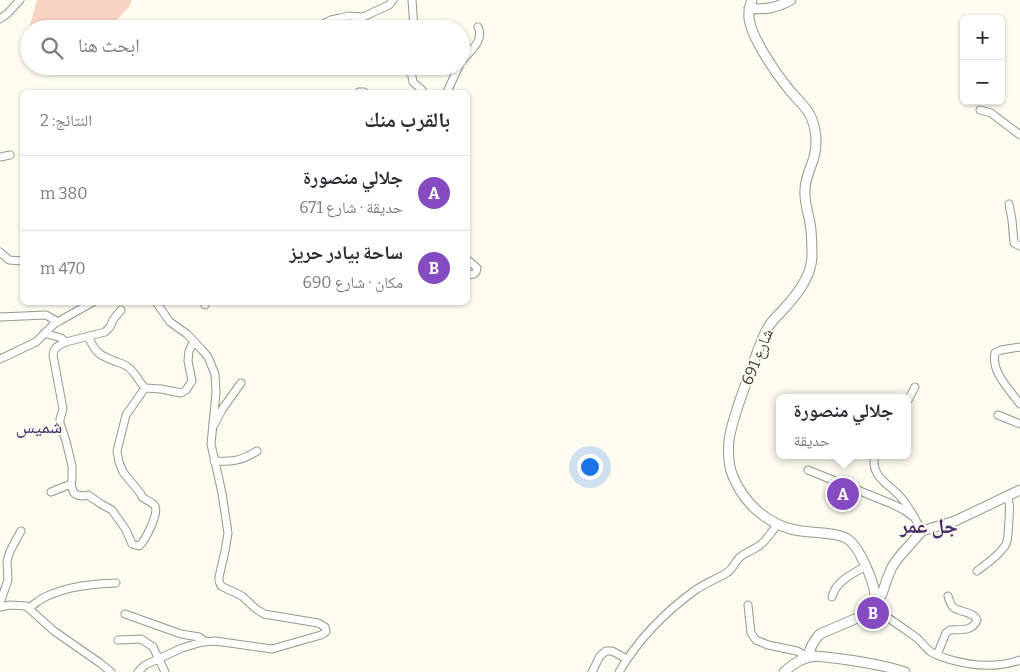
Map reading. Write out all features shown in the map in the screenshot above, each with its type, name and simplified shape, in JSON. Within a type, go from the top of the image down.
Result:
[{"type":"main road","points":[[751,4],[759,9],[775,8],[791,0]]},
{"type":"main road","name":"شارع 691","points":[[751,4],[749,19],[753,34],[786,86],[808,112],[816,133],[816,152],[804,196],[810,225],[812,260],[808,275],[795,295],[770,324],[762,340],[742,393],[730,438],[728,452],[730,464],[738,486],[756,509],[766,518],[777,525],[787,528],[846,538],[856,548],[866,566],[875,593],[874,607]]},
{"type":"main road","points":[[808,656],[810,646],[820,634],[862,616],[874,607],[882,594],[892,567],[922,531],[955,520],[1020,490]]},
{"type":"main road","points":[[784,672],[793,664],[808,656],[865,663],[905,672]]},
{"type":"street","points":[[0,19],[20,0]]},
{"type":"street","points":[[331,20],[348,16],[364,17],[393,0]]},
{"type":"street","points":[[412,0],[413,20]]},
{"type":"street","points":[[470,51],[480,36],[478,27]]},
{"type":"street","points":[[412,75],[413,82],[422,90]]},
{"type":"street","points":[[449,90],[455,75]]},
{"type":"street","points":[[980,110],[991,113],[1020,135]]},
{"type":"street","points":[[0,157],[10,155]]},
{"type":"street","points":[[1009,204],[1014,242],[1020,246]]},
{"type":"street","points":[[0,252],[9,260],[20,261]]},
{"type":"street","points":[[470,262],[477,268],[474,274],[470,274]]},
{"type":"street","points":[[0,358],[33,344],[50,327],[86,305]]},
{"type":"street","points":[[138,672],[145,665],[182,648],[207,642],[272,649],[324,634],[326,629],[318,624],[264,614],[242,596],[221,586],[219,577],[228,533],[222,493],[211,444],[216,393],[215,374],[206,354],[187,334],[170,322],[158,305]]},
{"type":"street","points":[[121,310],[105,332],[66,342],[57,346],[53,351],[53,355],[63,408],[60,423],[72,466],[71,484],[74,493],[83,496],[88,495],[112,510],[120,520],[132,544],[136,546],[142,544],[152,525],[156,509],[152,503],[142,497],[125,476],[117,451],[126,415],[145,388]]},
{"type":"street","points":[[0,317],[46,315],[58,322]]},
{"type":"street","points":[[44,333],[62,338],[66,342]]},
{"type":"street","points":[[88,336],[98,354],[126,365],[134,372],[145,388]]},
{"type":"street","points":[[145,388],[180,393],[186,390],[192,381],[188,361],[189,351],[194,341]]},
{"type":"street","points":[[1020,347],[1001,350],[995,353],[994,364],[1003,381],[1020,404]]},
{"type":"street","points":[[212,427],[241,383]]},
{"type":"street","points":[[911,394],[915,387]]},
{"type":"street","points":[[998,416],[1020,424]]},
{"type":"street","points":[[214,461],[227,462],[246,458],[257,451]]},
{"type":"street","points":[[875,459],[874,467],[878,474],[902,499],[922,531]]},
{"type":"street","points":[[808,470],[892,504],[915,518]]},
{"type":"street","points":[[51,492],[71,484]]},
{"type":"street","points":[[976,571],[988,563],[1005,545],[1009,509],[1007,496]]},
{"type":"street","points":[[619,672],[652,628],[667,614],[698,588],[733,568],[740,557],[760,545],[777,525]]},
{"type":"street","points":[[22,531],[15,541],[7,561],[8,580],[0,605],[26,606],[54,631],[111,672]]},
{"type":"street","points":[[832,597],[834,591],[843,580],[866,566]]},
{"type":"street","points":[[28,608],[45,597],[70,588],[91,584],[116,583]]},
{"type":"street","points":[[937,655],[946,634],[950,630],[967,630],[977,620],[974,616],[954,608],[948,596]]},
{"type":"street","points":[[748,605],[751,633],[756,640],[808,656]]},
{"type":"street","points":[[874,607],[919,640],[929,651],[937,655],[975,665],[1001,665],[1020,660]]},
{"type":"street","points":[[125,614],[175,632],[199,637],[207,642]]},
{"type":"street","points":[[118,640],[141,639],[153,646],[165,672]]},
{"type":"street","points":[[592,672],[600,656],[606,651],[612,651],[627,659]]},
{"type":"shaded area","points":[[37,0],[132,0],[129,7],[117,20],[31,20]]},
{"type":"place","name":"جلالي منصورة","points":[[843,494]]},
{"type":"place","name":"ساحة بيادر حريز","points":[[873,613]]},
{"type":"district","name":"شميس","points":[[39,426]]},
{"type":"district","name":"جل عمر","points":[[929,526]]}]
